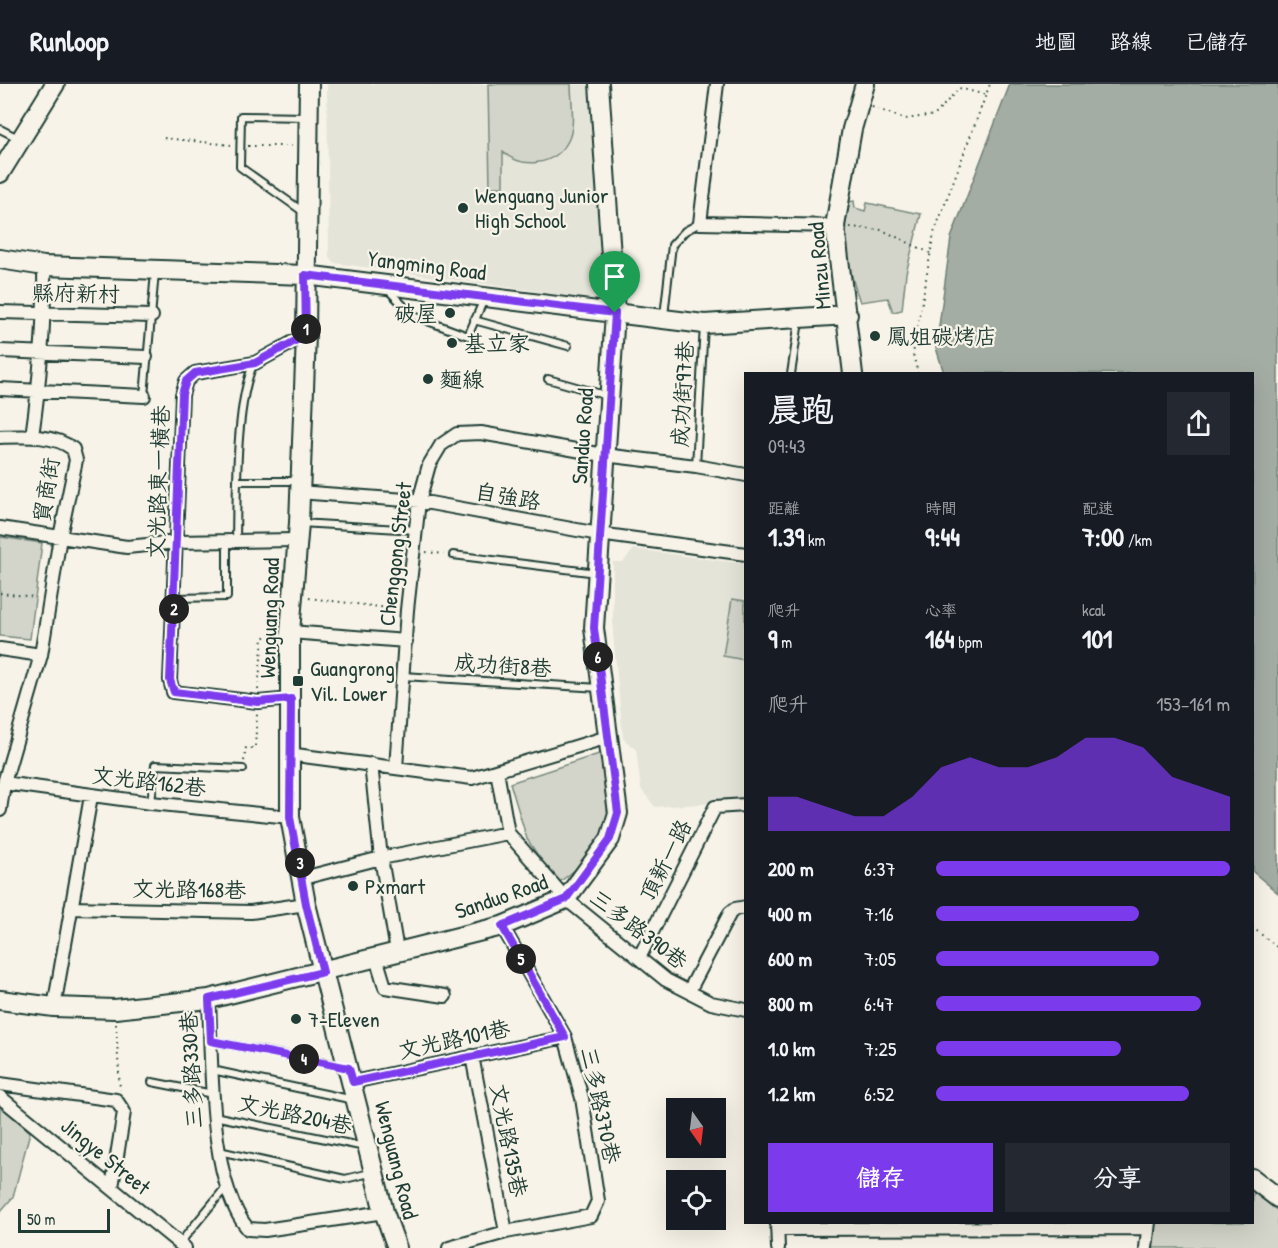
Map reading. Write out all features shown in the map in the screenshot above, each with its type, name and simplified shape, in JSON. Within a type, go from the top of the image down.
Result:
[{"type":"street","points":[[0,173],[55,84]]},
{"type":"street","name":"Wenguang Road","points":[[309,84],[306,335],[298,532],[291,596],[290,632],[291,699],[288,754],[290,817],[306,904],[384,1212],[397,1248]]},
{"type":"street","name":"Sanduo Road","points":[[0,1000],[54,1007],[115,1009],[209,999],[502,926],[566,899],[610,839],[618,813],[594,628],[615,313],[598,84]]},
{"type":"street","points":[[717,84],[700,223],[835,226]]},
{"type":"street","name":"Minzu Road","points":[[854,372],[835,226],[852,129],[865,84]]},
{"type":"street","name":"Yangming Road","points":[[0,259],[44,266],[305,275],[704,324],[848,315]]},
{"type":"street","points":[[0,437],[32,436],[39,389],[39,351],[45,314],[44,266]]},
{"type":"street","name":"縣府新村","points":[[0,312],[152,316]]},
{"type":"street","name":"文光路東一橫巷","points":[[291,699],[258,702],[174,692],[170,680],[182,394],[186,381],[195,373],[255,363],[306,335]]},
{"type":"street","points":[[0,351],[146,357]]},
{"type":"street","points":[[0,389],[39,389],[144,396]]},
{"type":"street","name":"Chenggong Street","points":[[396,768],[407,610],[419,501],[429,465],[441,445],[457,434],[481,433],[604,455],[696,466],[744,476]]},
{"type":"street","name":"貿商街","points":[[0,810],[4,783],[41,655],[60,537],[76,460],[73,449],[66,443],[32,436]]},
{"type":"street","name":"自強路","points":[[299,487],[419,501],[599,534],[744,554]]},
{"type":"street","points":[[0,528],[127,547],[177,542],[231,541],[298,532]]},
{"type":"street","points":[[290,632],[406,641]]},
{"type":"street","points":[[0,649],[41,655]]},
{"type":"street","points":[[288,754],[472,777],[608,737]]},
{"type":"street","points":[[371,764],[381,858],[398,951]]},
{"type":"street","points":[[303,878],[381,858],[508,833],[497,771]]},
{"type":"street","name":"文光路162巷","points":[[4,783],[91,796],[290,817]]},
{"type":"street","points":[[54,1007],[91,796]]},
{"type":"street","name":"頂新一路","points":[[639,958],[715,807],[744,805]]},
{"type":"street","name":"三多路390巷","points":[[508,833],[566,899],[666,980],[711,1003],[744,1010]]},
{"type":"street","name":"文光路168巷","points":[[71,909],[251,912],[306,904]]},
{"type":"street","points":[[688,991],[730,913],[735,909],[744,907]]},
{"type":"street","name":"三多路370巷","points":[[502,926],[565,1037],[582,1098],[598,1201]]},
{"type":"street","points":[[376,957],[385,987],[445,996]]},
{"type":"street","name":"三多路330巷","points":[[209,999],[217,1145],[237,1216],[248,1229],[265,1230],[384,1212]]},
{"type":"street","name":"文光路101巷","points":[[351,1075],[472,1056],[565,1037]]},
{"type":"street","name":"文光路135巷","points":[[472,1056],[506,1232]]},
{"type":"street","points":[[0,1084],[111,1097],[121,1105],[124,1112],[112,1187]]},
{"type":"street","name":"Jingye Street","points":[[0,1098],[182,1246]]},
{"type":"street","points":[[1254,1180],[1278,1198]]},
{"type":"street","name":"文光路135巷","points":[[449,1248],[506,1232],[591,1216],[598,1201]]},
{"type":"street","points":[[778,1248],[777,1226],[1148,1225],[1146,1248]]},
{"type":"lane","points":[[308,215],[240,167],[241,116],[309,117]]},
{"type":"lane","points":[[0,129],[22,139]]},
{"type":"lane","points":[[663,319],[672,245],[685,231],[700,223]]},
{"type":"lane","points":[[144,396],[155,271]]},
{"type":"lane","points":[[382,283],[399,304],[414,316],[468,336],[485,296]]},
{"type":"lane","points":[[791,372],[800,317]]},
{"type":"lane","points":[[474,320],[568,346]]},
{"type":"lane","name":"成功街97巷","points":[[696,466],[704,324]]},
{"type":"lane","points":[[175,598],[227,597],[247,379],[255,363]]},
{"type":"lane","points":[[549,379],[609,396]]},
{"type":"lane","points":[[237,481],[299,487]]},
{"type":"lane","points":[[298,532],[417,531]]},
{"type":"lane","points":[[453,555],[597,573]]},
{"type":"lane","name":"成功街8巷","points":[[403,676],[602,688]]},
{"type":"lane","points":[[151,803],[155,765],[243,770]]},
{"type":"lane","points":[[211,1041],[351,1075]]},
{"type":"lane","points":[[212,1070],[357,1100]]},
{"type":"lane","points":[[152,1082],[213,1094]]},
{"type":"lane","name":"文光路204巷","points":[[214,1116],[368,1147]]},
{"type":"lane","points":[[217,1145],[345,1179],[374,1172]]},
{"type":"lane","points":[[182,1246],[228,1184]]},
{"type":"path","points":[[918,372],[913,354],[934,233],[990,84]]},
{"type":"path","points":[[860,102],[905,119],[935,115],[959,88],[986,94]]},
{"type":"path","points":[[835,226],[882,230],[930,253]]},
{"type":"path","points":[[414,551],[453,555]]},
{"type":"path","points":[[0,593],[35,597]]},
{"type":"path","points":[[291,596],[407,610]]},
{"type":"path","points":[[1254,929],[1278,948]]},
{"type":"path","points":[[115,1009],[121,1105]]},
{"type":"shaded area","name":"Wenguang Junior High School","points":[[327,84],[588,84],[604,293],[598,300],[335,263],[329,258]]},
{"type":"shaded area","points":[[488,84],[571,84],[572,121],[568,141],[555,156],[538,162],[519,161],[503,152],[503,187],[490,187]]},
{"type":"shaded area","points":[[1010,84],[1278,84],[1278,893],[1254,873],[1254,372],[944,372],[936,348],[951,238]]},
{"type":"shaded area","points":[[854,201],[855,208],[865,211],[867,203],[921,214],[906,273],[902,310],[893,312],[888,298],[860,302],[849,265],[844,227],[846,202]]},
{"type":"shaded area","points":[[0,537],[42,543],[30,639],[0,636]]},
{"type":"shaded area","points":[[634,549],[744,564],[744,801],[655,807],[641,789],[636,750],[623,738],[613,634],[613,562],[623,562]]},
{"type":"shaded area","points":[[732,599],[744,601],[744,660],[723,656]]},
{"type":"shaded area","points":[[605,752],[611,797],[608,828],[603,841],[592,854],[557,884],[527,839],[510,783]]},
{"type":"shaded area","points":[[0,1106],[30,1132],[13,1197],[0,1212]]},
{"type":"shaded area","points":[[1254,1193],[1278,1211],[1278,1248],[1152,1248],[1153,1224],[1254,1224]]},
{"type":"place","name":"Wenguang Junior High School","points":[[463,208]]},
{"type":"place","name":"破屋","points":[[450,313]]},
{"type":"place","name":"鳳姐碳烤店","points":[[875,336]]},
{"type":"place","name":"基立家","points":[[452,343]]},
{"type":"place","name":"麵線","points":[[428,379]]},
{"type":"place","name":"Guangrong Vil. Lower","points":[[298,681]]},
{"type":"place","name":"Pxmart","points":[[353,886]]},
{"type":"place","name":"7-Eleven","points":[[296,1019]]},
{"type":"route","points":[[305,275],[615,313],[594,628],[618,813],[610,839],[566,899],[502,926],[565,1037],[353,1082],[349,1068],[211,1041],[209,999],[323,972],[306,904],[290,817],[288,754],[291,699],[258,702],[174,692],[170,680],[182,394],[186,381],[195,373],[255,363],[306,335],[305,275]]}]
